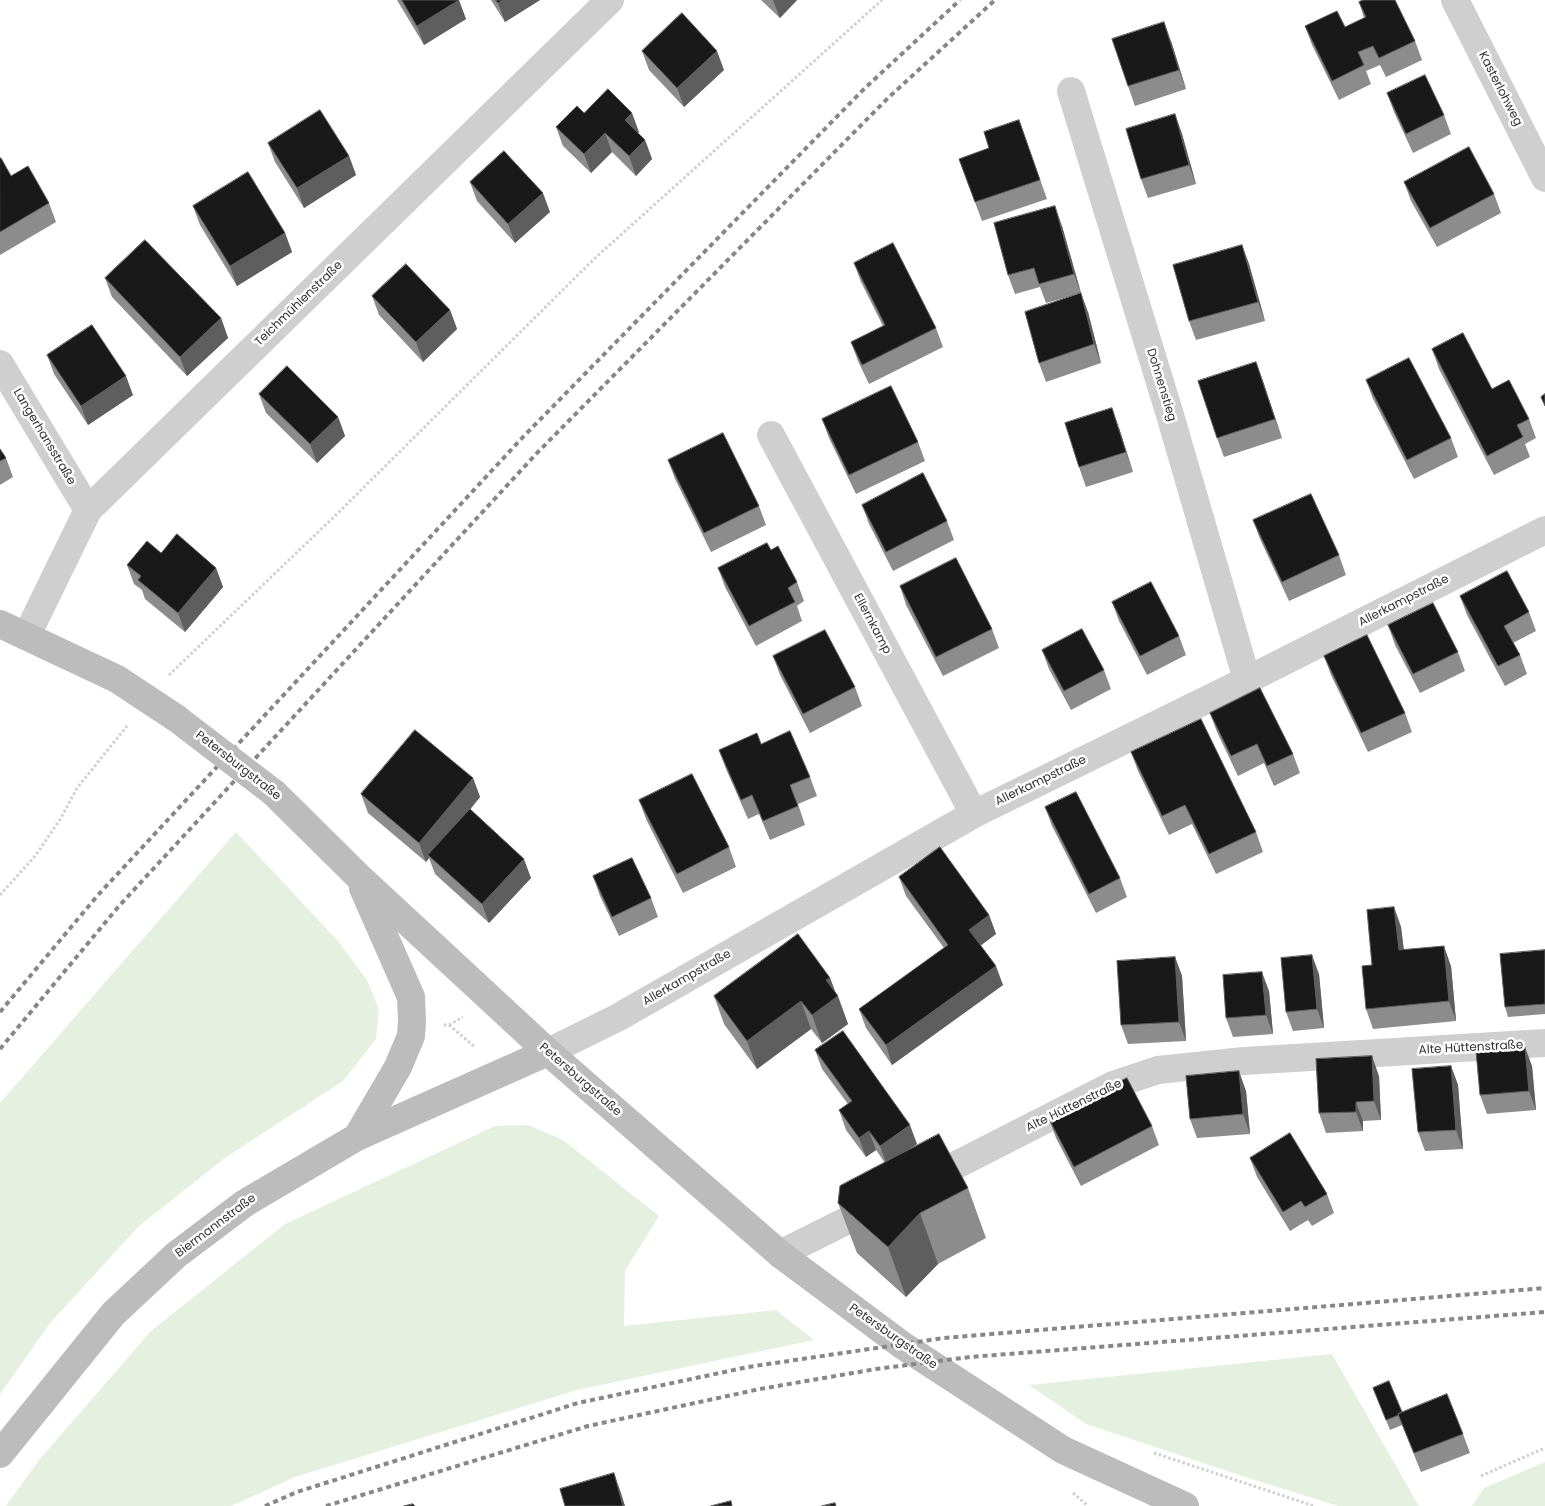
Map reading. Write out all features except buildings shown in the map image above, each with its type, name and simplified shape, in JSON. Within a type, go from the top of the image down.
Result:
[{"type":"main road","name":"Petersburgstraße","points":[[0,624],[27,635],[117,679],[176,718],[274,793],[358,877],[548,1052],[780,1254],[902,1345],[1063,1450],[1185,1506]]},
{"type":"main road","points":[[357,1137],[398,1067],[411,1036],[412,1021],[411,997],[358,877]]},
{"type":"main road","name":"Biermannstraße","points":[[0,1454],[113,1314],[176,1255],[245,1202],[357,1137],[548,1052]]},
{"type":"street","name":"Teichmühlenstraße","points":[[27,635],[88,510],[610,0]]},
{"type":"street","name":"Kasterlohweg","points":[[1455,0],[1545,178]]},
{"type":"street","name":"Dohnenstieg","points":[[1071,90],[1170,414],[1247,680]]},
{"type":"street","name":"Langerhansstraße","points":[[0,364],[88,510]]},
{"type":"street","name":"Ellernkamp","points":[[771,435],[974,814]]},
{"type":"street","name":"Allerkampstraße","points":[[548,1052],[618,1018],[974,814],[1247,680],[1545,530]]},
{"type":"street","name":"Alte Hüttenstraße","points":[[780,1254],[823,1234],[1113,1085],[1158,1070],[1244,1061],[1545,1043]]},
{"type":"path","points":[[0,895],[36,855],[61,818],[77,788],[113,746],[146,698],[340,511],[594,259],[882,0]]},
{"type":"path","points":[[412,1021],[449,1026],[491,1000]]},
{"type":"path","points":[[1481,1476],[1545,1448]]},
{"type":"path","points":[[1150,1452],[1314,1506]]},
{"type":"green space","points":[[236,832],[338,941],[367,980],[379,1009],[376,1039],[343,1081],[225,1158],[139,1226],[51,1322],[0,1394],[0,1103]]},
{"type":"green space","points":[[528,1125],[563,1140],[659,1216],[625,1271],[624,1326],[776,1310],[814,1340],[577,1390],[295,1477],[231,1506],[6,1506],[39,1460],[151,1331],[285,1224],[495,1126]]},
{"type":"green space","points":[[1332,1354],[1419,1506],[1338,1506],[1086,1424],[1029,1385]]},
{"type":"green space","points":[[1545,1462],[1545,1506],[1472,1506],[1484,1488]]},
{"type":"railway","points":[[0,1012],[98,895],[523,437],[864,89],[960,0]]},
{"type":"railway","points":[[0,1049],[119,906],[537,453],[888,98],[995,0]]},
{"type":"railway","points":[[265,1506],[297,1492],[578,1403],[748,1367],[944,1338],[1545,1288]]},
{"type":"railway","points":[[326,1506],[588,1426],[760,1389],[876,1369],[970,1357],[1545,1312]]}]
